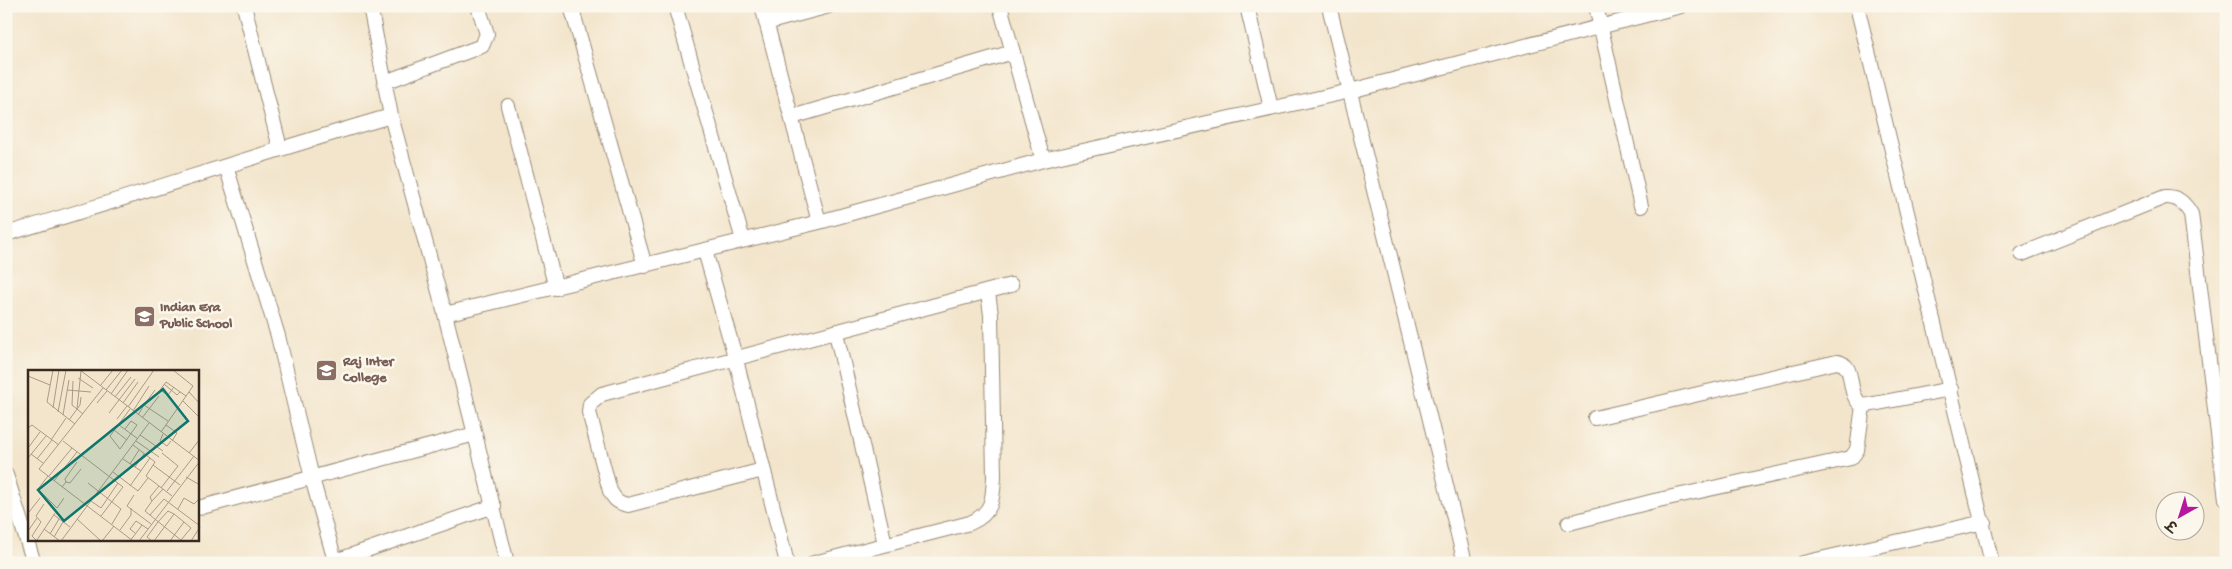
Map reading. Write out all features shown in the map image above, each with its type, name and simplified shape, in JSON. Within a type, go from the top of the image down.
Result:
[{"type":"street","points":[[244,6],[280,148]]},
{"type":"street","points":[[370,6],[391,116],[445,314],[507,563]]},
{"type":"street","points":[[385,82],[482,46],[487,34],[478,6]]},
{"type":"street","points":[[571,6],[645,266]]},
{"type":"street","points":[[675,6],[743,240]]},
{"type":"street","points":[[762,6],[819,222]]},
{"type":"street","points":[[766,23],[829,6]]},
{"type":"street","points":[[1000,6],[1042,160]]},
{"type":"street","points":[[1247,6],[1270,108]]},
{"type":"street","points":[[1329,6],[1466,563]]},
{"type":"street","points":[[1596,6],[1641,206]]},
{"type":"street","points":[[445,314],[819,222],[1042,160],[1350,90],[1681,6]]},
{"type":"street","points":[[1857,6],[1984,522],[1992,563]]},
{"type":"street","points":[[792,117],[1013,52]]},
{"type":"street","points":[[508,106],[556,288]]},
{"type":"street","points":[[6,234],[118,201],[280,148],[391,116]]},
{"type":"street","points":[[226,166],[278,336],[333,562],[494,506]]},
{"type":"street","points":[[2022,254],[2165,197],[2180,200],[2186,206],[2191,214],[2226,500]]},
{"type":"street","points":[[705,251],[736,360],[787,563]]},
{"type":"street","points":[[763,470],[628,504],[620,504],[614,500],[610,491],[589,412],[590,404],[602,394],[736,360],[1011,285]]},
{"type":"street","points":[[814,563],[970,523],[979,519],[993,500],[991,325],[988,292]]},
{"type":"street","points":[[836,333],[885,544]]},
{"type":"street","points":[[1595,418],[1837,362],[1843,363],[1848,368],[1856,402],[1863,406],[1951,389]]},
{"type":"street","points":[[1569,523],[1654,501],[1851,458],[1857,450],[1863,406]]},
{"type":"street","points":[[199,508],[475,434]]},
{"type":"street","points":[[6,475],[34,563]]},
{"type":"street","points":[[1803,563],[1984,522]]},
{"type":"place","name":"Indian Era Public School","points":[[144,316]]},
{"type":"place","name":"Raj Inter College","points":[[327,370]]}]
